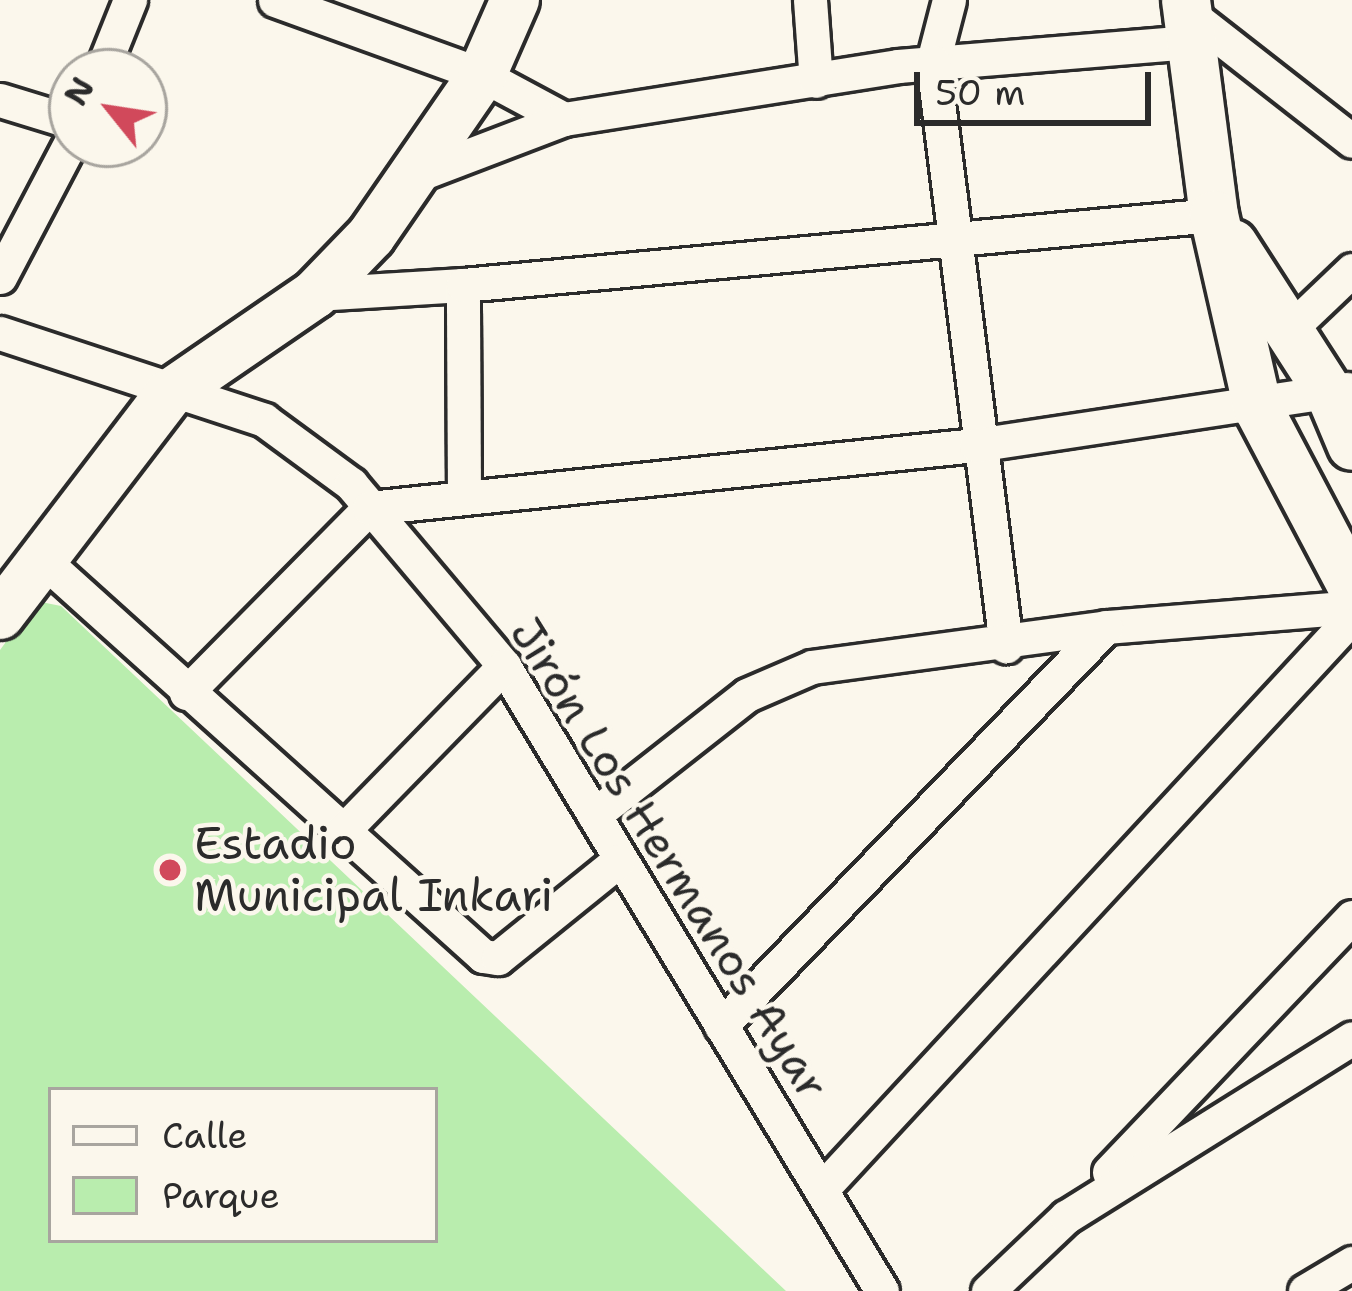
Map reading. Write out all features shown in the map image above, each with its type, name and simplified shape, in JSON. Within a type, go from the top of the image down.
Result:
[{"type":"street","points":[[111,48],[130,0]]},
{"type":"street","points":[[274,0],[482,76],[564,119]]},
{"type":"street","points":[[0,615],[169,394],[315,294],[420,174],[482,76],[515,0]]},
{"type":"street","points":[[810,0],[816,81]]},
{"type":"street","points":[[949,0],[933,62],[958,243],[976,445],[1006,646]]},
{"type":"street","points":[[420,174],[564,119],[1188,18],[1352,141]]},
{"type":"street","points":[[1188,18],[1214,215],[1258,408],[1352,586]]},
{"type":"street","points":[[0,100],[48,115]]},
{"type":"street","points":[[0,278],[57,168]]},
{"type":"street","points":[[315,294],[958,243],[1214,215]]},
{"type":"street","points":[[1214,215],[1289,330],[1342,392],[1352,446]]},
{"type":"street","points":[[1289,330],[1352,270]]},
{"type":"street","points":[[463,284],[464,497]]},
{"type":"street","name":"Jirón Los Hermanos Ayar","points":[[0,333],[169,394],[264,420],[333,466],[504,666],[882,1291]]},
{"type":"street","points":[[186,692],[369,508],[976,445],[1258,408],[1342,392]]},
{"type":"street","points":[[43,560],[340,834],[483,956],[498,958],[618,861]]},
{"type":"street","points":[[594,815],[747,694],[812,667],[1006,646],[1106,627],[1352,607]]},
{"type":"street","points":[[821,1190],[1352,617]]},
{"type":"street","points":[[722,1026],[1106,627]]},
{"type":"street","points":[[340,834],[504,666]]},
{"type":"street","points":[[988,1291],[1066,1217],[1352,917]]},
{"type":"street","points":[[1066,1217],[1352,1038]]},
{"type":"street","points":[[1305,1291],[1352,1263]]},
{"type":"green space","name":"Estadio Municipal Inkari","points":[[36,601],[61,606],[786,1291],[0,1291],[0,650]]},
{"type":"place","name":"Estadio Municipal Inkari","points":[[170,870]]}]
